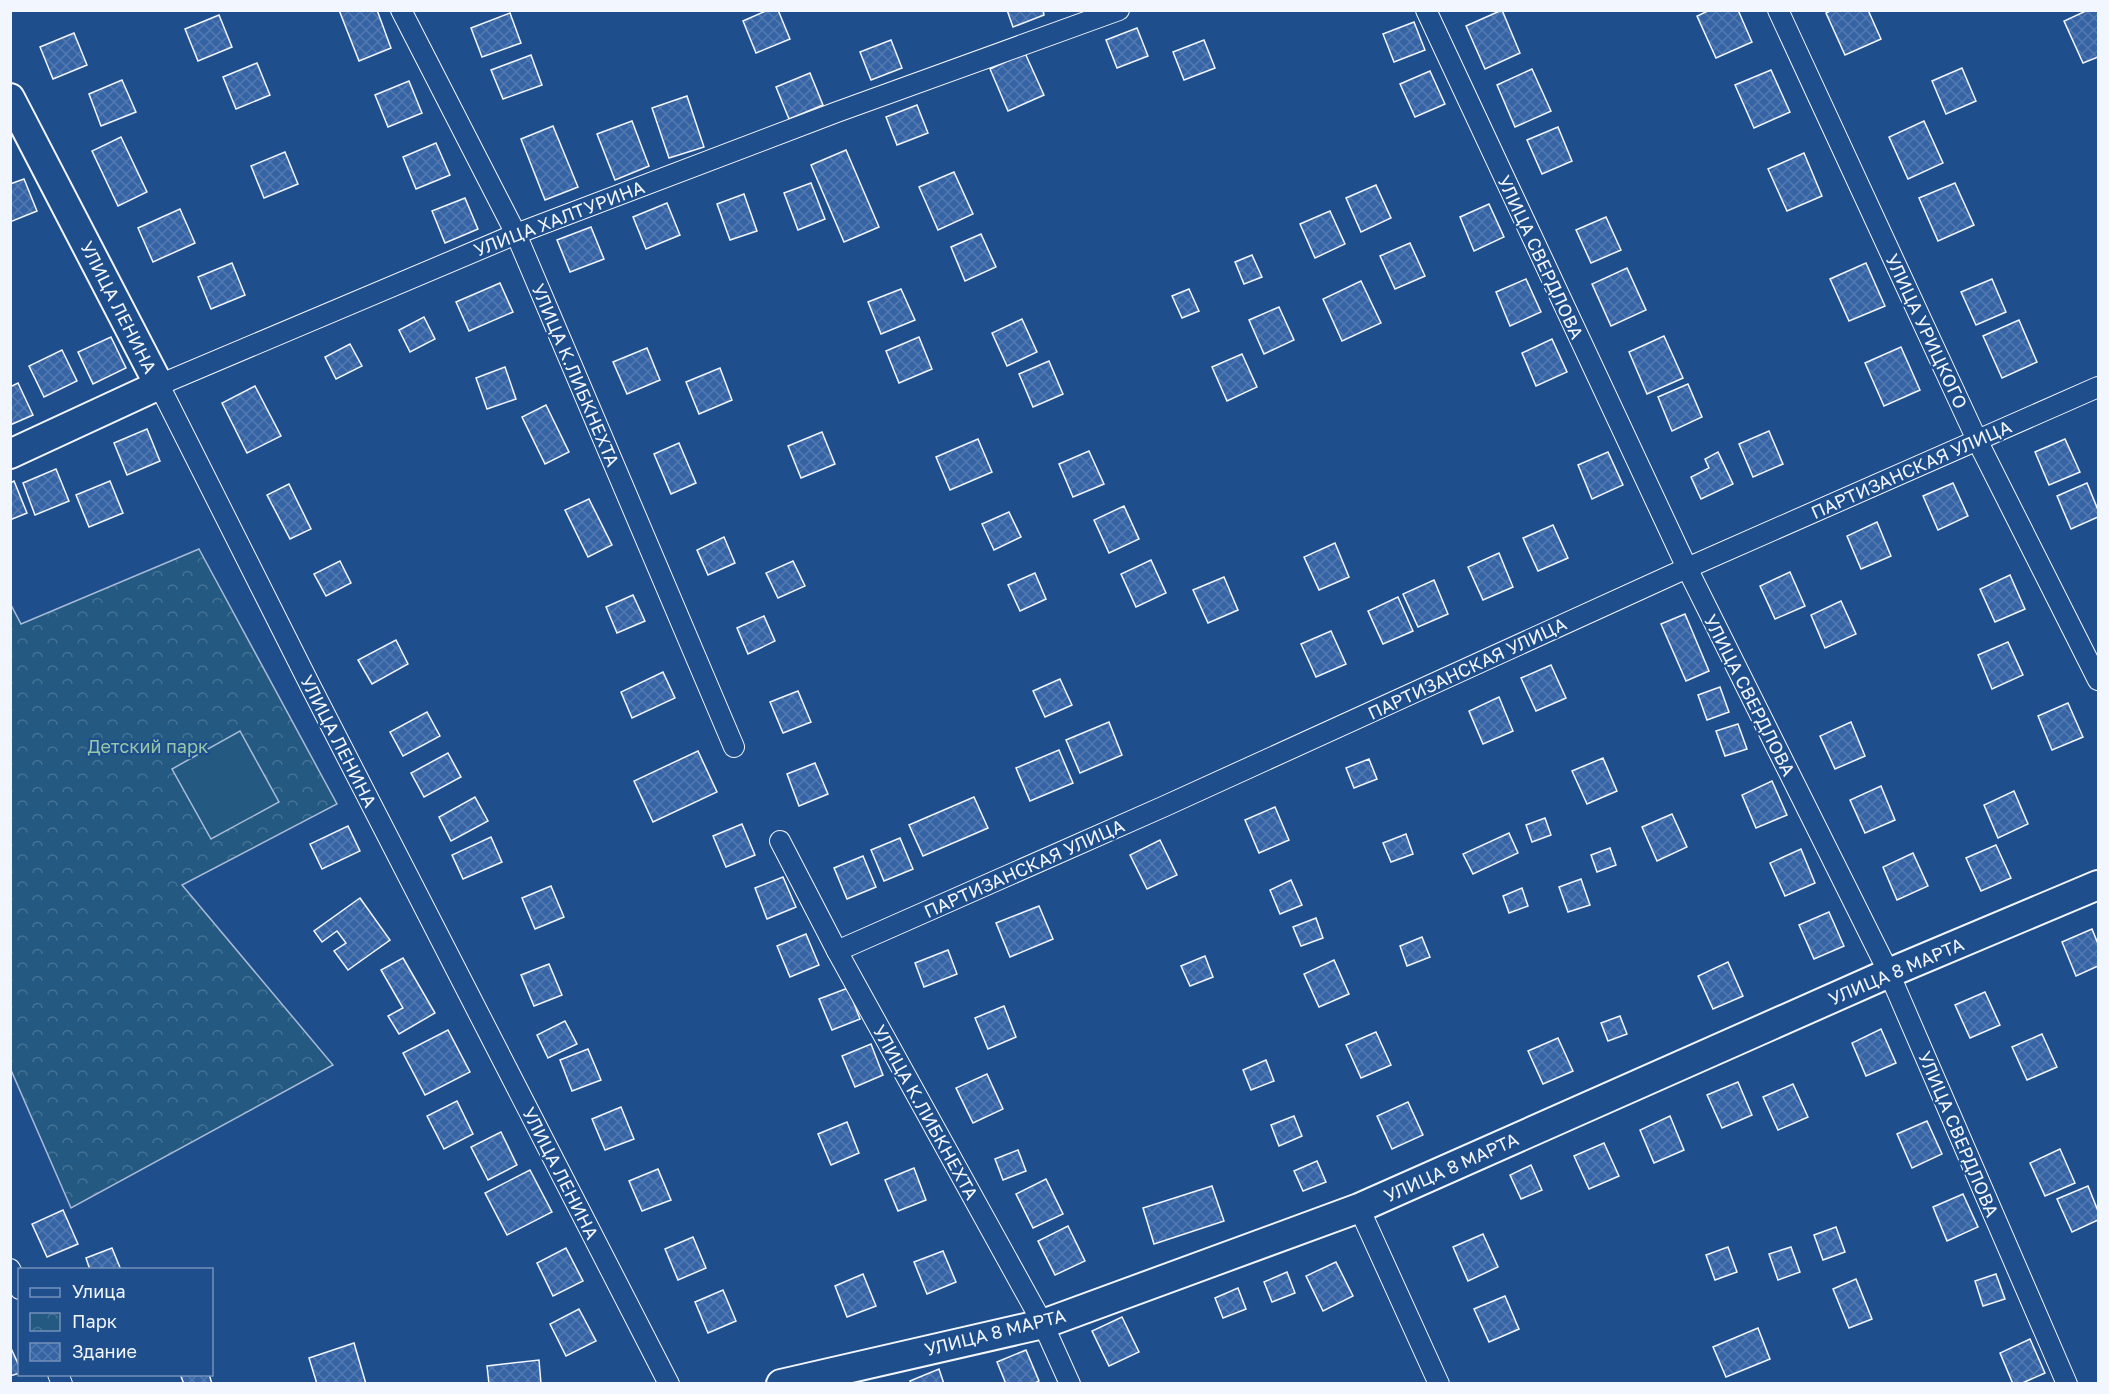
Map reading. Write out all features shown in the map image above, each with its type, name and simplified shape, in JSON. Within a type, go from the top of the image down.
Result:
[{"type":"main road","name":"УЛИЦА ЛЕНИНА","points":[[10,98],[159,385]]},
{"type":"main road","name":"УЛИЦА ХАЛТУРИНА","points":[[10,454],[159,385]]},
{"type":"main road","name":"УЛИЦА 8 МАРТА","points":[[781,1383],[1043,1324],[1359,1208],[1889,973],[2098,885]]},
{"type":"street","name":"УЛИЦА К.ЛИБКНЕХТА","points":[[401,10],[516,234],[734,747]]},
{"type":"street","name":"УЛИЦА ХАЛТУРИНА","points":[[159,385],[516,234],[837,112],[1119,10]]},
{"type":"street","name":"УЛИЦА СВЕРДЛОВА","points":[[1426,10],[1687,568],[1889,973],[2067,1383]]},
{"type":"street","name":"УЛИЦА УРИЦКОГО","points":[[1778,10],[1977,440],[2098,680]]},
{"type":"street","name":"УЛИЦА ЛЕНИНА","points":[[159,385],[322,708],[669,1383]]},
{"type":"street","name":"ПАРТИЗАНСКАЯ УЛИЦА","points":[[837,951],[1165,806],[1687,568],[2098,387]]},
{"type":"street","name":"УЛИЦА К.ЛИБКНЕХТА","points":[[780,841],[837,951],[1043,1324],[1070,1383]]},
{"type":"street","points":[[1359,1208],[1439,1383]]},
{"type":"street","points":[[10,1269],[18,1285]]},
{"type":"green space","name":"Детский парк","points":[[199,549],[337,804],[182,885],[333,1065],[71,1208],[11,1070],[10,603],[21,624]]},
{"type":"green space","points":[[240,731],[279,802],[211,839],[172,769]]},
{"type":"building","points":[[339,10],[377,10],[391,48],[359,61]]},
{"type":"building","points":[[768,10],[778,10],[790,39],[756,53],[743,21]]},
{"type":"building","points":[[1007,10],[1043,10],[1044,15],[1013,27]]},
{"type":"building","points":[[1502,10],[1520,53],[1485,69],[1466,26]]},
{"type":"building","points":[[1710,10],[1738,10],[1752,42],[1716,58],[1697,16]]},
{"type":"building","points":[[1832,10],[1868,10],[1881,39],[1845,55],[1826,13]]},
{"type":"building","points":[[2088,10],[2098,10],[2098,57],[2083,63],[2064,21]]},
{"type":"building","points":[[510,13],[521,43],[482,57],[471,28]]},
{"type":"building","points":[[219,15],[232,47],[198,61],[185,29]]},
{"type":"building","points":[[1414,22],[1425,50],[1394,62],[1383,34]]},
{"type":"building","points":[[1137,28],[1148,56],[1117,68],[1106,40]]},
{"type":"building","points":[[74,33],[87,65],[53,79],[40,47]]},
{"type":"building","points":[[891,40],[902,68],[871,80],[860,52]]},
{"type":"building","points":[[1204,40],[1215,68],[1184,80],[1173,52]]},
{"type":"building","points":[[1025,53],[1044,95],[1008,111],[990,69]]},
{"type":"building","points":[[531,55],[542,85],[503,99],[491,70]]},
{"type":"building","points":[[257,63],[270,95],[236,109],[223,77]]},
{"type":"building","points":[[1962,68],[1976,101],[1946,114],[1932,81]]},
{"type":"building","points":[[1532,69],[1551,111],[1515,127],[1497,85]]},
{"type":"building","points":[[1771,70],[1790,112],[1754,128],[1735,85]]},
{"type":"building","points":[[1430,71],[1445,104],[1415,117],[1400,84]]},
{"type":"building","points":[[810,73],[823,105],[789,119],[776,87]]},
{"type":"building","points":[[122,80],[136,112],[101,126],[89,94]]},
{"type":"building","points":[[409,81],[422,113],[388,127],[375,95]]},
{"type":"building","points":[[687,96],[704,147],[669,158],[652,108]]},
{"type":"building","points":[[917,105],[928,133],[897,145],[886,117]]},
{"type":"building","points":[[632,121],[649,166],[615,180],[597,134]]},
{"type":"building","points":[[1924,121],[1943,163],[1908,179],[1889,137]]},
{"type":"building","points":[[553,126],[578,187],[545,200],[521,139]]},
{"type":"building","points":[[1558,127],[1572,161],[1542,174],[1527,140]]},
{"type":"building","points":[[121,137],[147,192],[118,206],[92,151]]},
{"type":"building","points":[[436,143],[450,175],[416,189],[403,157]]},
{"type":"building","points":[[846,150],[879,227],[844,242],[811,165]]},
{"type":"building","points":[[285,152],[298,184],[264,198],[251,166]]},
{"type":"building","points":[[1804,153],[1822,196],[1787,211],[1768,169]]},
{"type":"building","points":[[954,172],[973,214],[938,230],[919,187]]},
{"type":"building","points":[[24,179],[37,211],[10,222],[10,184]]},
{"type":"building","points":[[811,183],[825,219],[798,230],[784,193]]},
{"type":"building","points":[[1955,183],[1974,225],[1938,241],[1919,198]]},
{"type":"building","points":[[1376,185],[1391,218],[1361,232],[1346,198]]},
{"type":"building","points":[[744,194],[757,231],[730,240],[717,204]]},
{"type":"building","points":[[465,198],[478,229],[445,243],[432,211]]},
{"type":"building","points":[[667,203],[680,235],[646,249],[633,217]]},
{"type":"building","points":[[1489,204],[1504,237],[1474,251],[1460,217]]},
{"type":"building","points":[[180,209],[195,243],[153,262],[138,228]]},
{"type":"building","points":[[1330,211],[1345,244],[1315,258],[1300,224]]},
{"type":"building","points":[[1606,217],[1621,250],[1591,263],[1576,230]]},
{"type":"building","points":[[591,227],[604,259],[570,272],[557,240]]},
{"type":"building","points":[[981,234],[996,267],[965,281],[951,247]]},
{"type":"building","points":[[1410,243],[1425,276],[1395,289],[1380,256]]},
{"type":"building","points":[[1252,255],[1262,277],[1244,284],[1235,262]]},
{"type":"building","points":[[232,263],[245,295],[211,309],[198,277]]},
{"type":"building","points":[[1866,263],[1885,306],[1849,321],[1830,279]]},
{"type":"building","points":[[1627,268],[1646,310],[1611,326],[1592,284]]},
{"type":"building","points":[[1526,279],[1541,312],[1510,326],[1496,292]]},
{"type":"building","points":[[1992,279],[2006,312],[1976,325],[1961,292]]},
{"type":"building","points":[[1361,281],[1381,323],[1342,341],[1323,299]]},
{"type":"building","points":[[500,283],[513,312],[469,331],[456,302]]},
{"type":"building","points":[[901,289],[915,320],[881,334],[868,302]]},
{"type":"building","points":[[1189,289],[1199,311],[1182,318],[1172,296]]},
{"type":"building","points":[[1279,307],[1294,340],[1264,354],[1249,320]]},
{"type":"building","points":[[424,317],[435,339],[410,352],[399,330]]},
{"type":"building","points":[[1022,319],[1037,352],[1007,366],[992,333]]},
{"type":"building","points":[[2019,320],[2037,362],[2002,378],[1983,336]]},
{"type":"building","points":[[1664,336],[1683,378],[1647,394],[1629,352]]},
{"type":"building","points":[[111,337],[126,368],[93,384],[78,352]]},
{"type":"building","points":[[919,337],[932,369],[899,383],[886,351]]},
{"type":"building","points":[[1552,339],[1567,372],[1536,386],[1522,353]]},
{"type":"building","points":[[350,344],[362,366],[336,379],[325,357]]},
{"type":"building","points":[[1901,347],[1920,390],[1884,406],[1865,363]]},
{"type":"building","points":[[647,348],[660,380],[627,394],[613,362]]},
{"type":"building","points":[[62,350],[77,381],[44,397],[29,366]]},
{"type":"building","points":[[1242,354],[1257,387],[1227,401],[1212,367]]},
{"type":"building","points":[[1049,361],[1063,394],[1033,407],[1019,374]]},
{"type":"building","points":[[505,367],[516,399],[487,409],[476,378]]},
{"type":"building","points":[[720,368],[732,400],[699,414],[686,382]]},
{"type":"building","points":[[18,383],[33,415],[10,425],[10,387]]},
{"type":"building","points":[[1688,384],[1702,417],[1672,431],[1658,397]]},
{"type":"building","points":[[255,386],[281,436],[247,453],[222,403]]},
{"type":"building","points":[[546,405],[569,452],[545,464],[522,417]]},
{"type":"building","points":[[147,429],[160,461],[127,475],[114,443]]},
{"type":"building","points":[[1769,431],[1783,464],[1753,477],[1739,444]]},
{"type":"building","points":[[822,432],[835,464],[801,478],[788,446]]},
{"type":"building","points":[[978,439],[992,472],[950,490],[936,457]]},
{"type":"building","points":[[2065,439],[2080,472],[2049,485],[2035,452]]},
{"type":"building","points":[[679,443],[696,483],[671,494],[654,454]]},
{"type":"building","points":[[1089,451],[1104,484],[1073,497],[1059,464]]},
{"type":"building","points":[[1608,452],[1623,485],[1592,499],[1578,465]]},
{"type":"building","points":[[1718,452],[1733,484],[1701,499],[1691,477],[1709,468],[1705,459]]},
{"type":"building","points":[[56,469],[69,501],[35,515],[23,483]]},
{"type":"building","points":[[14,481],[27,513],[10,520],[10,483]]},
{"type":"building","points":[[110,481],[123,513],[89,527],[76,495]]},
{"type":"building","points":[[1953,483],[1968,516],[1938,530],[1923,496]]},
{"type":"building","points":[[2087,483],[2098,510],[2098,517],[2071,529],[2057,496]]},
{"type":"building","points":[[289,484],[311,529],[290,539],[267,495]]},
{"type":"building","points":[[589,499],[612,545],[588,557],[565,510]]},
{"type":"building","points":[[1124,506],[1139,539],[1109,553],[1094,520]]},
{"type":"building","points":[[1009,512],[1021,537],[994,550],[982,524]]},
{"type":"building","points":[[1877,522],[1891,556],[1861,569],[1847,536]]},
{"type":"building","points":[[1553,525],[1568,558],[1538,571],[1523,538]]},
{"type":"building","points":[[724,537],[735,563],[708,575],[697,550]]},
{"type":"building","points":[[1335,543],[1349,577],[1319,590],[1304,557]]},
{"type":"building","points":[[1499,553],[1513,587],[1483,600],[1468,567]]},
{"type":"building","points":[[1151,560],[1166,593],[1136,607],[1121,574]]},
{"type":"building","points":[[340,561],[351,583],[326,596],[314,574]]},
{"type":"building","points":[[793,561],[805,586],[778,598],[766,573]]},
{"type":"building","points":[[1790,572],[1805,606],[1775,619],[1760,586]]},
{"type":"building","points":[[1035,573],[1046,599],[1020,611],[1008,585]]},
{"type":"building","points":[[2010,575],[2025,609],[1995,622],[1980,589]]},
{"type":"building","points":[[1224,577],[1238,610],[1208,623],[1193,590]]},
{"type":"building","points":[[1434,580],[1448,614],[1418,627],[1403,594]]},
{"type":"building","points":[[633,595],[645,621],[617,633],[606,607]]},
{"type":"building","points":[[1398,597],[1413,631],[1383,644],[1368,611]]},
{"type":"building","points":[[1841,601],[1856,634],[1825,648],[1811,615]]},
{"type":"building","points":[[1685,614],[1709,671],[1686,681],[1661,624]]},
{"type":"building","points":[[764,616],[775,641],[748,654],[737,628]]},
{"type":"building","points":[[1331,631],[1346,664],[1316,677],[1301,644]]},
{"type":"building","points":[[396,640],[408,664],[372,684],[358,660]]},
{"type":"building","points":[[2008,642],[2023,675],[1992,689],[1978,655]]},
{"type":"building","points":[[1551,665],[1566,698],[1536,711],[1521,678]]},
{"type":"building","points":[[663,672],[675,698],[632,718],[621,692]]},
{"type":"building","points":[[1060,679],[1072,705],[1045,717],[1033,691]]},
{"type":"building","points":[[1720,687],[1729,712],[1707,720],[1698,695]]},
{"type":"building","points":[[798,691],[811,722],[783,733],[770,702]]},
{"type":"building","points":[[1499,697],[1513,731],[1483,744],[1469,711]]},
{"type":"building","points":[[2068,703],[2083,737],[2052,750],[2038,716]]},
{"type":"building","points":[[427,712],[440,736],[403,756],[390,732]]},
{"type":"building","points":[[1109,722],[1122,755],[1080,773],[1066,740]]},
{"type":"building","points":[[1851,722],[1865,756],[1835,769],[1820,736]]},
{"type":"building","points":[[1738,724],[1747,749],[1725,756],[1716,731]]},
{"type":"building","points":[[1059,750],[1073,783],[1030,801],[1016,768]]},
{"type":"building","points":[[698,751],[717,792],[653,822],[634,781]]},
{"type":"building","points":[[448,753],[461,777],[424,797],[411,773]]},
{"type":"building","points":[[1603,758],[1617,791],[1587,804],[1572,771]]},
{"type":"building","points":[[1369,759],[1377,779],[1354,788],[1346,768]]},
{"type":"building","points":[[815,763],[828,794],[799,806],[787,774]]},
{"type":"building","points":[[1772,781],[1787,815],[1756,828],[1742,795]]},
{"type":"building","points":[[1881,786],[1895,820],[1865,833],[1850,800]]},
{"type":"building","points":[[2014,791],[2028,824],[1998,838],[1984,805]]},
{"type":"building","points":[[475,797],[488,821],[451,841],[439,817]]},
{"type":"building","points":[[974,797],[988,828],[923,856],[909,825]]},
{"type":"building","points":[[1275,807],[1289,840],[1259,853],[1245,820]]},
{"type":"building","points":[[1672,814],[1687,847],[1657,861],[1642,827]]},
{"type":"building","points":[[1545,818],[1551,835],[1532,842],[1526,825]]},
{"type":"building","points":[[742,824],[755,855],[726,867],[713,836]]},
{"type":"building","points":[[348,826],[360,851],[322,869],[310,844]]},
{"type":"building","points":[[1509,833],[1518,853],[1473,874],[1463,854]]},
{"type":"building","points":[[1406,834],[1413,854],[1391,862],[1383,843]]},
{"type":"building","points":[[491,837],[502,862],[463,879],[452,855]]},
{"type":"building","points":[[900,838],[913,869],[884,881],[871,850]]},
{"type":"building","points":[[1160,840],[1177,875],[1147,889],[1130,855]]},
{"type":"building","points":[[1996,845],[2011,878],[1981,891],[1966,858]]},
{"type":"building","points":[[1610,848],[1616,865],[1597,872],[1591,855]]},
{"type":"building","points":[[1801,849],[1815,883],[1785,896],[1770,863]]},
{"type":"building","points":[[1913,853],[1928,886],[1897,900],[1883,867]]},
{"type":"building","points":[[863,856],[876,887],[847,899],[834,868]]},
{"type":"building","points":[[783,877],[796,907],[767,919],[755,888]]},
{"type":"building","points":[[1581,879],[1590,905],[1568,912],[1559,887]]},
{"type":"building","points":[[1291,880],[1302,905],[1280,914],[1270,890]]},
{"type":"building","points":[[551,886],[564,917],[535,929],[522,898]]},
{"type":"building","points":[[1522,888],[1528,906],[1509,913],[1503,896]]},
{"type":"building","points":[[360,898],[390,940],[348,970],[334,951],[346,943],[337,931],[322,942],[314,931]]},
{"type":"building","points":[[1039,906],[1053,939],[1010,957],[996,923]]},
{"type":"building","points":[[1829,912],[1844,946],[1814,959],[1799,925]]},
{"type":"building","points":[[1316,918],[1323,938],[1301,946],[1293,927]]},
{"type":"building","points":[[2092,929],[2098,944],[2098,966],[2076,976],[2062,942]]},
{"type":"building","points":[[806,934],[819,965],[790,977],[777,946]]},
{"type":"building","points":[[1422,937],[1430,957],[1407,966],[1400,946]]},
{"type":"building","points":[[948,950],[957,974],[924,987],[915,963]]},
{"type":"building","points":[[1205,956],[1213,977],[1190,986],[1181,966]]},
{"type":"building","points":[[403,958],[435,1013],[399,1034],[388,1016],[403,1008],[381,970]]},
{"type":"building","points":[[1334,960],[1349,994],[1319,1007],[1304,974]]},
{"type":"building","points":[[1728,962],[1743,996],[1713,1009],[1698,976]]},
{"type":"building","points":[[549,964],[562,995],[534,1006],[521,975]]},
{"type":"building","points":[[848,988],[860,1019],[832,1030],[819,999]]},
{"type":"building","points":[[1985,992],[2000,1025],[1970,1038],[1955,1005]]},
{"type":"building","points":[[1004,1006],[1016,1037],[988,1049],[975,1018]]},
{"type":"building","points":[[1620,1016],[1627,1034],[1608,1041],[1601,1023]]},
{"type":"building","points":[[565,1021],[577,1044],[548,1058],[537,1035]]},
{"type":"building","points":[[1881,1029],[1896,1063],[1866,1076],[1852,1043]]},
{"type":"building","points":[[448,1030],[470,1072],[425,1095],[403,1053]]},
{"type":"building","points":[[1376,1032],[1391,1065],[1361,1078],[1346,1045]]},
{"type":"building","points":[[2042,1034],[2057,1067],[2027,1080],[2012,1047]]},
{"type":"building","points":[[1558,1038],[1573,1071],[1543,1084],[1528,1051]]},
{"type":"building","points":[[871,1044],[883,1075],[855,1087],[842,1056]]},
{"type":"building","points":[[588,1049],[601,1080],[572,1091],[560,1060]]},
{"type":"building","points":[[1266,1060],[1274,1081],[1251,1090],[1243,1070]]},
{"type":"building","points":[[987,1074],[1003,1109],[973,1123],[956,1088]]},
{"type":"building","points":[[1738,1082],[1752,1115],[1722,1128],[1707,1095]]},
{"type":"building","points":[[1793,1084],[1808,1117],[1778,1130],[1763,1097]]},
{"type":"building","points":[[457,1101],[473,1134],[444,1149],[427,1116]]},
{"type":"building","points":[[1408,1102],[1423,1135],[1392,1149],[1377,1116]]},
{"type":"building","points":[[621,1107],[634,1139],[605,1150],[592,1119]]},
{"type":"building","points":[[1294,1116],[1302,1136],[1279,1146],[1271,1125]]},
{"type":"building","points":[[1670,1116],[1684,1150],[1654,1163],[1640,1130]]},
{"type":"building","points":[[1927,1121],[1942,1154],[1912,1168],[1897,1134]]},
{"type":"building","points":[[847,1122],[859,1153],[831,1165],[818,1134]]},
{"type":"building","points":[[501,1132],[517,1165],[488,1180],[471,1147]]},
{"type":"building","points":[[1604,1143],[1619,1176],[1589,1189],[1574,1156]]},
{"type":"building","points":[[2060,1149],[2075,1183],[2045,1196],[2030,1163]]},
{"type":"building","points":[[1018,1150],[1026,1171],[1003,1180],[995,1159]]},
{"type":"building","points":[[1317,1161],[1326,1182],[1303,1191],[1294,1171]]},
{"type":"building","points":[[1531,1165],[1542,1190],[1521,1199],[1510,1175]]},
{"type":"building","points":[[914,1168],[926,1200],[898,1211],[885,1180]]},
{"type":"building","points":[[658,1169],[671,1200],[642,1211],[629,1181]]},
{"type":"building","points":[[530,1170],[552,1212],[507,1235],[485,1193]]},
{"type":"building","points":[[1046,1179],[1063,1214],[1033,1228],[1016,1194]]},
{"type":"building","points":[[1212,1186],[1224,1221],[1154,1244],[1143,1208]]},
{"type":"building","points":[[2088,1186],[2098,1211],[2098,1220],[2072,1232],[2057,1199]]},
{"type":"building","points":[[1963,1194],[1978,1227],[1947,1241],[1933,1207]]},
{"type":"building","points":[[63,1210],[78,1244],[47,1257],[32,1224]]},
{"type":"building","points":[[1068,1226],[1085,1261],[1055,1275],[1038,1241]]},
{"type":"building","points":[[1836,1227],[1845,1252],[1823,1260],[1814,1235]]},
{"type":"building","points":[[1483,1234],[1498,1267],[1468,1281],[1453,1247]]},
{"type":"building","points":[[693,1237],[706,1268],[678,1280],[665,1249]]},
{"type":"building","points":[[1728,1247],[1737,1272],[1715,1280],[1706,1255]]},
{"type":"building","points":[[1791,1247],[1800,1272],[1778,1280],[1769,1254]]},
{"type":"building","points":[[112,1248],[120,1268],[89,1268],[86,1258]]},
{"type":"building","points":[[566,1248],[583,1281],[553,1296],[537,1263]]},
{"type":"building","points":[[943,1251],[956,1282],[927,1294],[914,1262]]},
{"type":"building","points":[[1336,1262],[1353,1296],[1323,1311],[1306,1276]]},
{"type":"building","points":[[1287,1272],[1295,1293],[1272,1302],[1264,1282]]},
{"type":"building","points":[[863,1274],[876,1306],[847,1317],[835,1286]]},
{"type":"building","points":[[1996,1274],[2005,1299],[1983,1306],[1975,1281]]},
{"type":"building","points":[[1856,1279],[1872,1319],[1849,1328],[1833,1289]]},
{"type":"building","points":[[1238,1288],[1246,1309],[1223,1318],[1215,1298]]},
{"type":"building","points":[[723,1290],[736,1321],[708,1333],[695,1302]]},
{"type":"building","points":[[1505,1296],[1519,1329],[1489,1342],[1474,1309]]},
{"type":"building","points":[[579,1309],[596,1341],[566,1356],[550,1324]]},
{"type":"building","points":[[1122,1317],[1139,1352],[1109,1366],[1092,1331]]},
{"type":"building","points":[[1758,1328],[1770,1359],[1726,1377],[1713,1347]]},
{"type":"building","points":[[2030,1339],[2045,1373],[2020,1384],[2013,1384],[2000,1353]]},
{"type":"building","points":[[354,1343],[366,1384],[317,1384],[309,1358]]},
{"type":"building","points":[[10,1346],[18,1364],[18,1374],[10,1376]]},
{"type":"building","points":[[1026,1350],[1039,1381],[1033,1384],[1006,1384],[997,1362]]},
{"type":"building","points":[[539,1360],[541,1384],[489,1384],[487,1366]]},
{"type":"building","points":[[939,1369],[944,1384],[911,1384],[910,1381]]},
{"type":"building","points":[[181,1376],[210,1376],[212,1384],[184,1384]]}]
